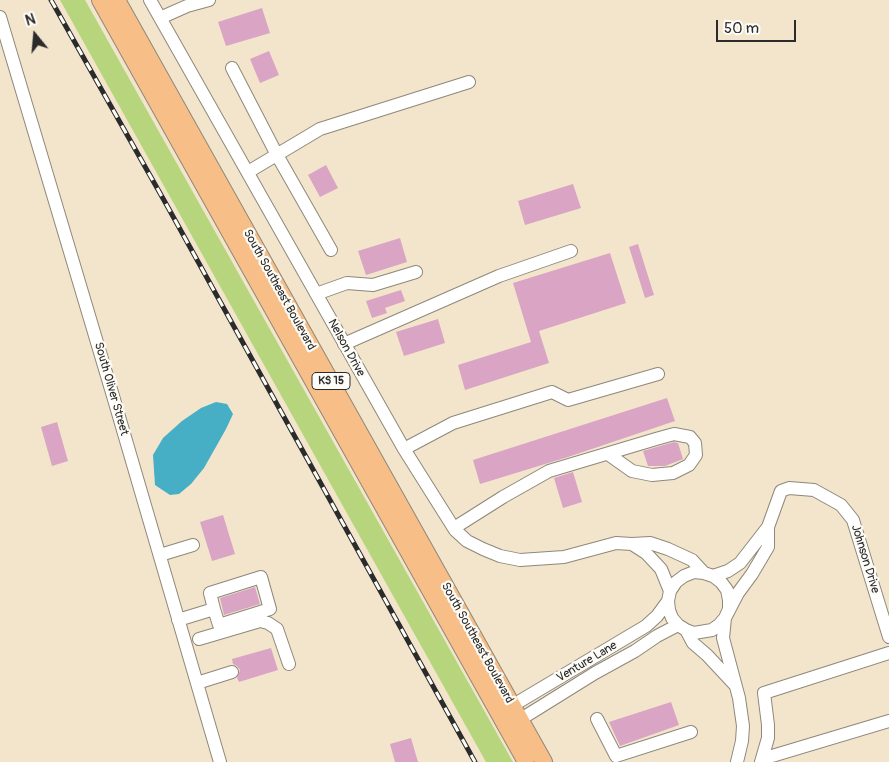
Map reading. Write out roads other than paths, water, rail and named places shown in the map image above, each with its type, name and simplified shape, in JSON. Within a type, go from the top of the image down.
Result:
[{"type":"main road","name":"South Southeast Boulevard","points":[[100,0],[509,717],[544,762]]},
{"type":"main road","name":"South Southeast Boulevard","points":[[118,0],[509,717],[526,762]]},
{"type":"street","name":"Nelson Drive","points":[[150,0],[404,449],[454,528],[467,541],[483,549],[500,556],[520,560],[564,557],[616,543],[650,543],[692,560],[709,574]]},
{"type":"street","points":[[160,18],[187,6],[209,0]]},
{"type":"street","name":"South Oliver Street","points":[[0,17],[220,762]]},
{"type":"street","points":[[232,68],[277,155],[331,250]]},
{"type":"street","points":[[248,172],[320,130],[469,82]]},
{"type":"street","points":[[344,344],[498,276],[571,251]]},
{"type":"street","points":[[316,294],[347,283],[373,285],[416,272]]},
{"type":"street","points":[[404,449],[453,423],[544,394],[552,392],[568,400],[658,374]]},
{"type":"street","points":[[454,528],[549,471],[674,434],[690,437],[695,444],[696,455],[689,465],[673,473],[652,475],[632,471],[608,454]]},
{"type":"street","name":"Johnson Drive","points":[[768,526],[777,498],[781,491],[789,488],[814,490],[841,505],[853,520],[889,637]]},
{"type":"street","points":[[669,596],[676,582],[684,576],[694,572],[709,574],[740,564],[768,526]]},
{"type":"street","points":[[682,628],[694,633],[712,630],[725,618],[738,593],[752,574],[768,546],[768,526]]},
{"type":"street","points":[[632,544],[646,553],[661,569],[669,596],[669,610],[672,618],[693,643],[735,685]]},
{"type":"street","points":[[160,555],[193,545]]},
{"type":"street","points":[[709,574],[721,582],[727,590],[729,600],[723,638],[739,698],[743,726],[737,762]]},
{"type":"street","points":[[185,644],[220,625],[270,609],[261,577],[210,593],[220,625]]},
{"type":"street","name":"Venture Lane","points":[[509,717],[646,626],[657,616],[669,596]]},
{"type":"street","points":[[178,620],[214,609]]},
{"type":"street","points":[[198,638],[260,622],[268,623],[277,629],[288,664]]},
{"type":"street","name":"Venture Lane","points":[[509,717],[635,651],[656,636],[682,628]]},
{"type":"street","points":[[761,760],[768,738],[764,693],[889,653]]},
{"type":"street","points":[[197,683],[232,672]]},
{"type":"street","points":[[597,719],[611,759],[691,732]]},
{"type":"street","points":[[761,760],[889,721]]},
{"type":"water","points":[[216,402],[227,404],[233,414],[226,429],[204,468],[191,484],[179,494],[170,495],[155,485],[153,455],[163,438],[182,421],[201,408]]},
{"type":"railway","points":[[51,0],[475,762]]}]
